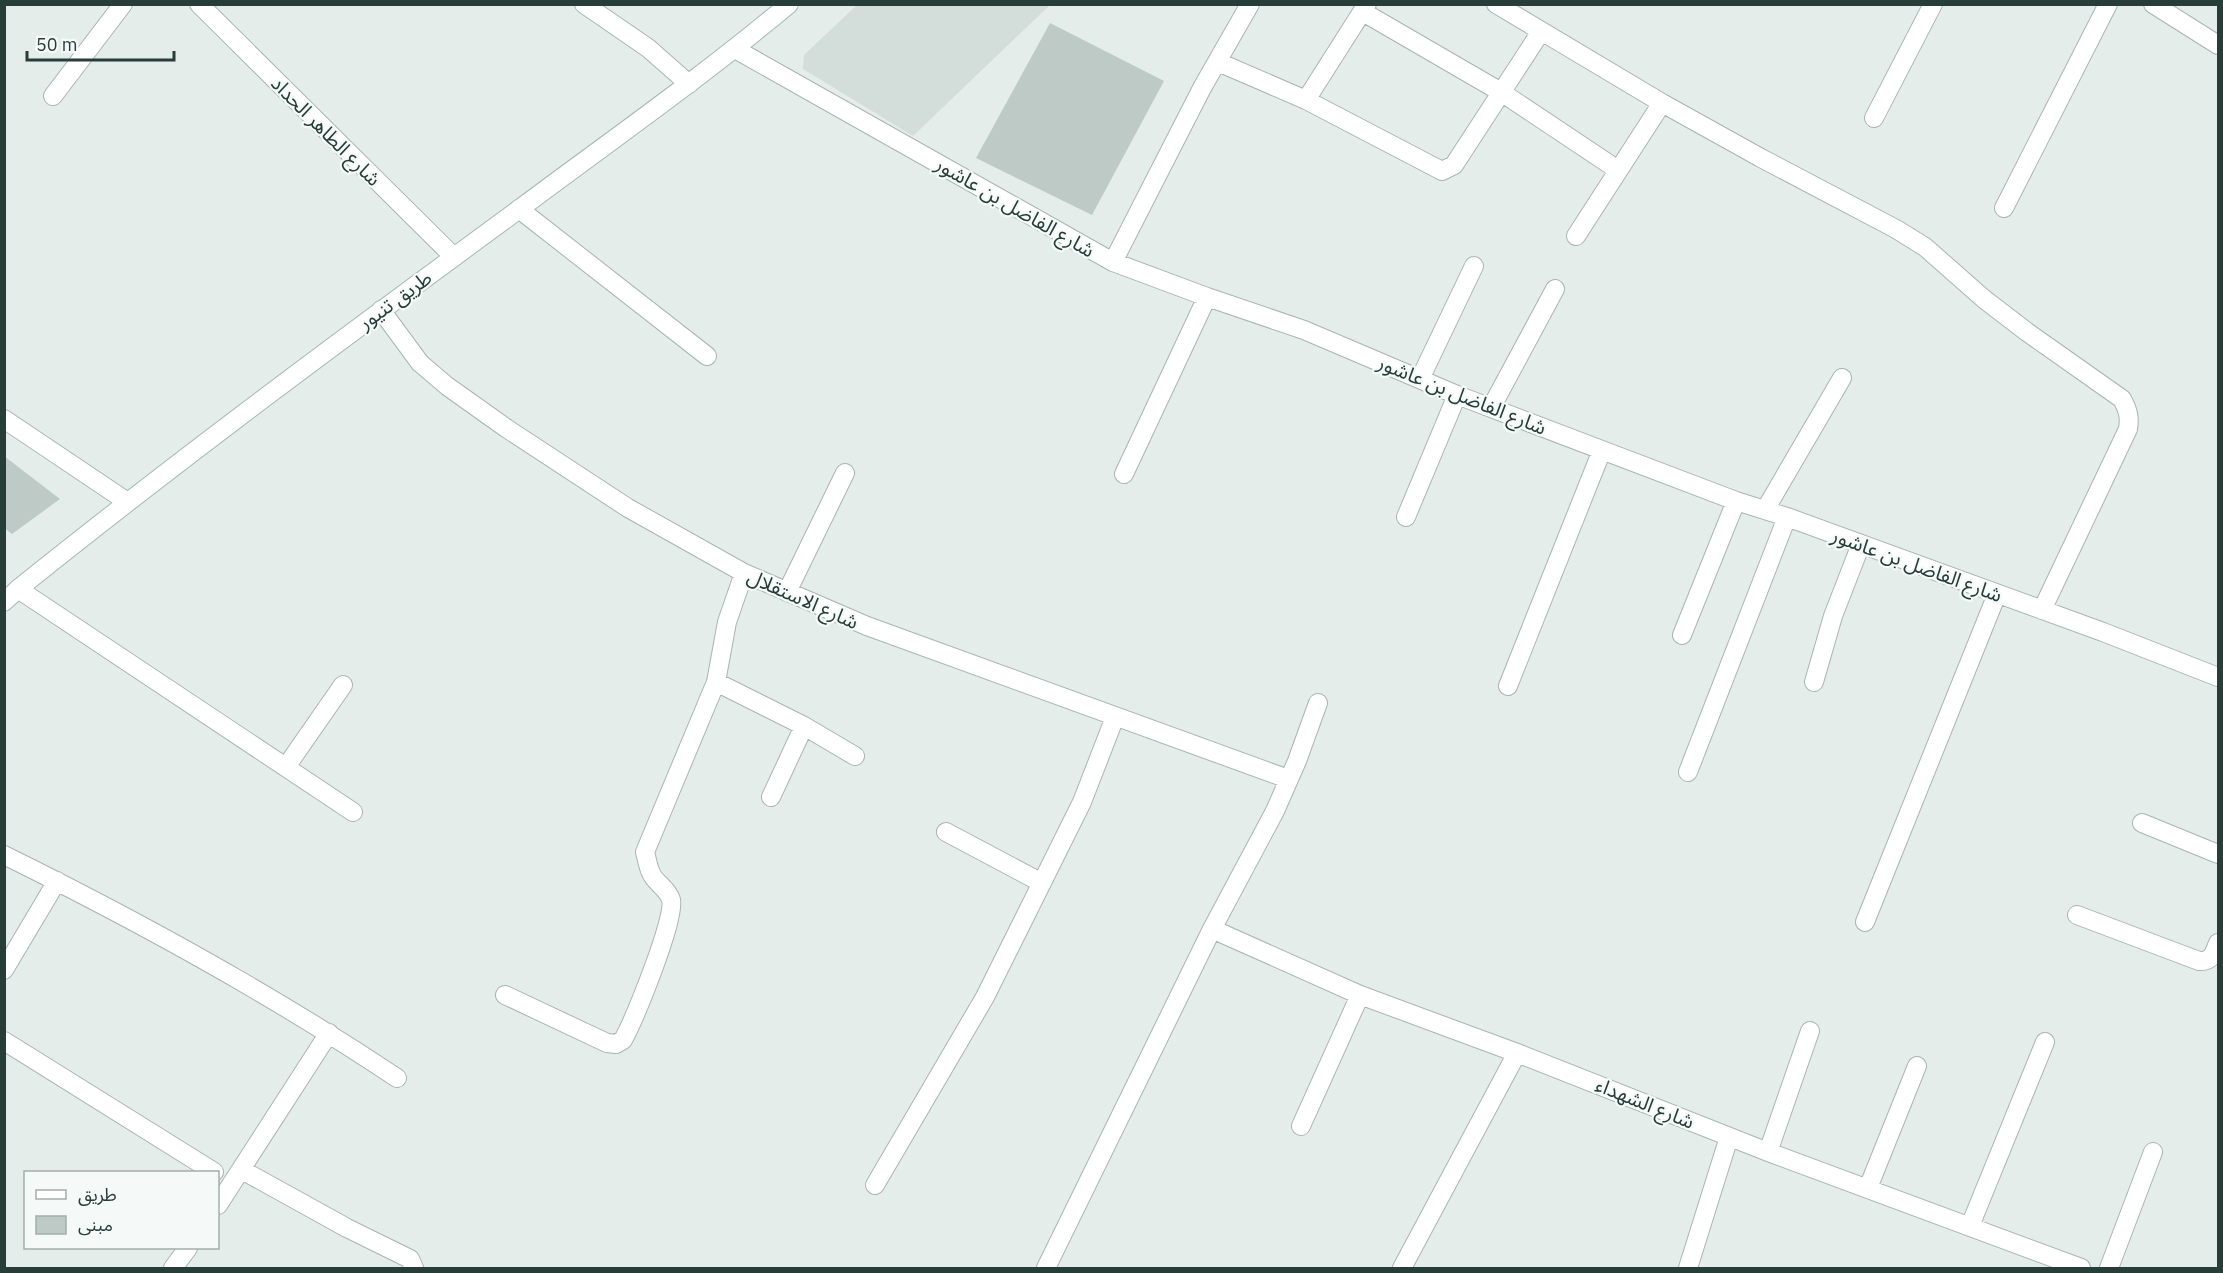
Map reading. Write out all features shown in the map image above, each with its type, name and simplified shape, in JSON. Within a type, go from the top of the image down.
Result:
[{"type":"street","points":[[53,96],[123,4]]},
{"type":"street","name":"شارع الطاهر الحداد","points":[[199,4],[454,257]]},
{"type":"street","points":[[584,4],[648,48],[689,84]]},
{"type":"street","name":"طريق تنيور","points":[[4,602],[126,501],[689,84],[789,4]]},
{"type":"street","points":[[1113,262],[1202,88],[1250,4]]},
{"type":"street","points":[[1496,4],[1540,33],[1662,103],[1896,229],[1925,247],[1984,299],[2122,399],[2130,419],[2128,429],[2042,610]]},
{"type":"street","points":[[1874,118],[1933,4]]},
{"type":"street","points":[[2004,208],[2108,4]]},
{"type":"street","points":[[2153,4],[2218,45]]},
{"type":"street","points":[[1306,100],[1365,8],[1501,92],[1618,171]]},
{"type":"street","points":[[1218,62],[1306,100],[1442,171],[1454,165],[1540,33]]},
{"type":"street","name":"شارع الفاضل بن عاشور","points":[[735,49],[1113,262],[1304,330],[1457,395],[1736,501],[1787,517],[2042,610],[2218,677]]},
{"type":"street","points":[[1576,236],[1662,103]]},
{"type":"street","points":[[519,209],[707,356]]},
{"type":"street","points":[[1420,379],[1474,266]]},
{"type":"street","points":[[1491,408],[1555,290]]},
{"type":"street","points":[[1124,474],[1207,297]]},
{"type":"street","name":"شارع الاستقلال","points":[[381,310],[420,363],[447,386],[506,428],[628,508],[744,573],[867,626],[1288,779]]},
{"type":"street","points":[[1765,510],[1842,378]]},
{"type":"street","points":[[1406,517],[1457,395]]},
{"type":"street","points":[[4,419],[126,501]]},
{"type":"street","points":[[1508,686],[1602,450]]},
{"type":"street","points":[[787,592],[844,473]]},
{"type":"street","points":[[1682,635],[1736,501]]},
{"type":"street","points":[[1688,772],[1787,517]]},
{"type":"street","points":[[1814,682],[1833,616],[1861,544]]},
{"type":"street","points":[[505,994],[607,1043],[616,1044],[623,1040],[666,936],[671,912],[671,901],[664,886],[652,876],[645,852],[716,682],[727,622],[744,573]]},
{"type":"street","points":[[18,589],[353,812]]},
{"type":"street","points":[[1865,922],[1997,594]]},
{"type":"street","points":[[716,682],[804,726],[855,756]]},
{"type":"street","points":[[286,767],[343,685]]},
{"type":"street","points":[[1046,1269],[1212,929],[1275,811],[1297,761],[1318,703]]},
{"type":"street","points":[[875,1185],[985,997],[1082,802],[1115,717]]},
{"type":"street","points":[[771,797],[804,726]]},
{"type":"street","points":[[2142,823],[2218,854]]},
{"type":"street","points":[[945,832],[1041,883]]},
{"type":"street","points":[[4,855],[202,958],[329,1033],[397,1078]]},
{"type":"street","points":[[4,970],[57,881]]},
{"type":"street","points":[[2077,915],[2199,961],[2212,957],[2218,943]]},
{"type":"street","name":"شارع الشهداء","points":[[1212,929],[1360,995],[1517,1053],[1768,1152],[1970,1226],[2061,1265],[2081,1269]]},
{"type":"street","points":[[1301,1126],[1360,995]]},
{"type":"street","points":[[1768,1152],[1810,1031]]},
{"type":"street","points":[[219,1201],[226,1175],[329,1033]]},
{"type":"street","points":[[4,1041],[226,1175],[311,1209],[410,1259],[414,1269]]},
{"type":"street","points":[[1970,1226],[2046,1042]]},
{"type":"street","points":[[1402,1269],[1517,1053]]},
{"type":"street","points":[[1868,1188],[1917,1066]]},
{"type":"street","points":[[1688,1269],[1730,1137]]},
{"type":"street","points":[[2109,1269],[2153,1152]]},
{"type":"street","points":[[173,1269],[187,1249]]},
{"type":"shaded area","points":[[858,4],[1050,5],[913,136],[803,69],[804,55]]},
{"type":"building","points":[[1050,23],[1164,81],[1092,215],[976,158]]},
{"type":"building","points":[[4,456],[60,499],[12,534],[4,528]]}]
